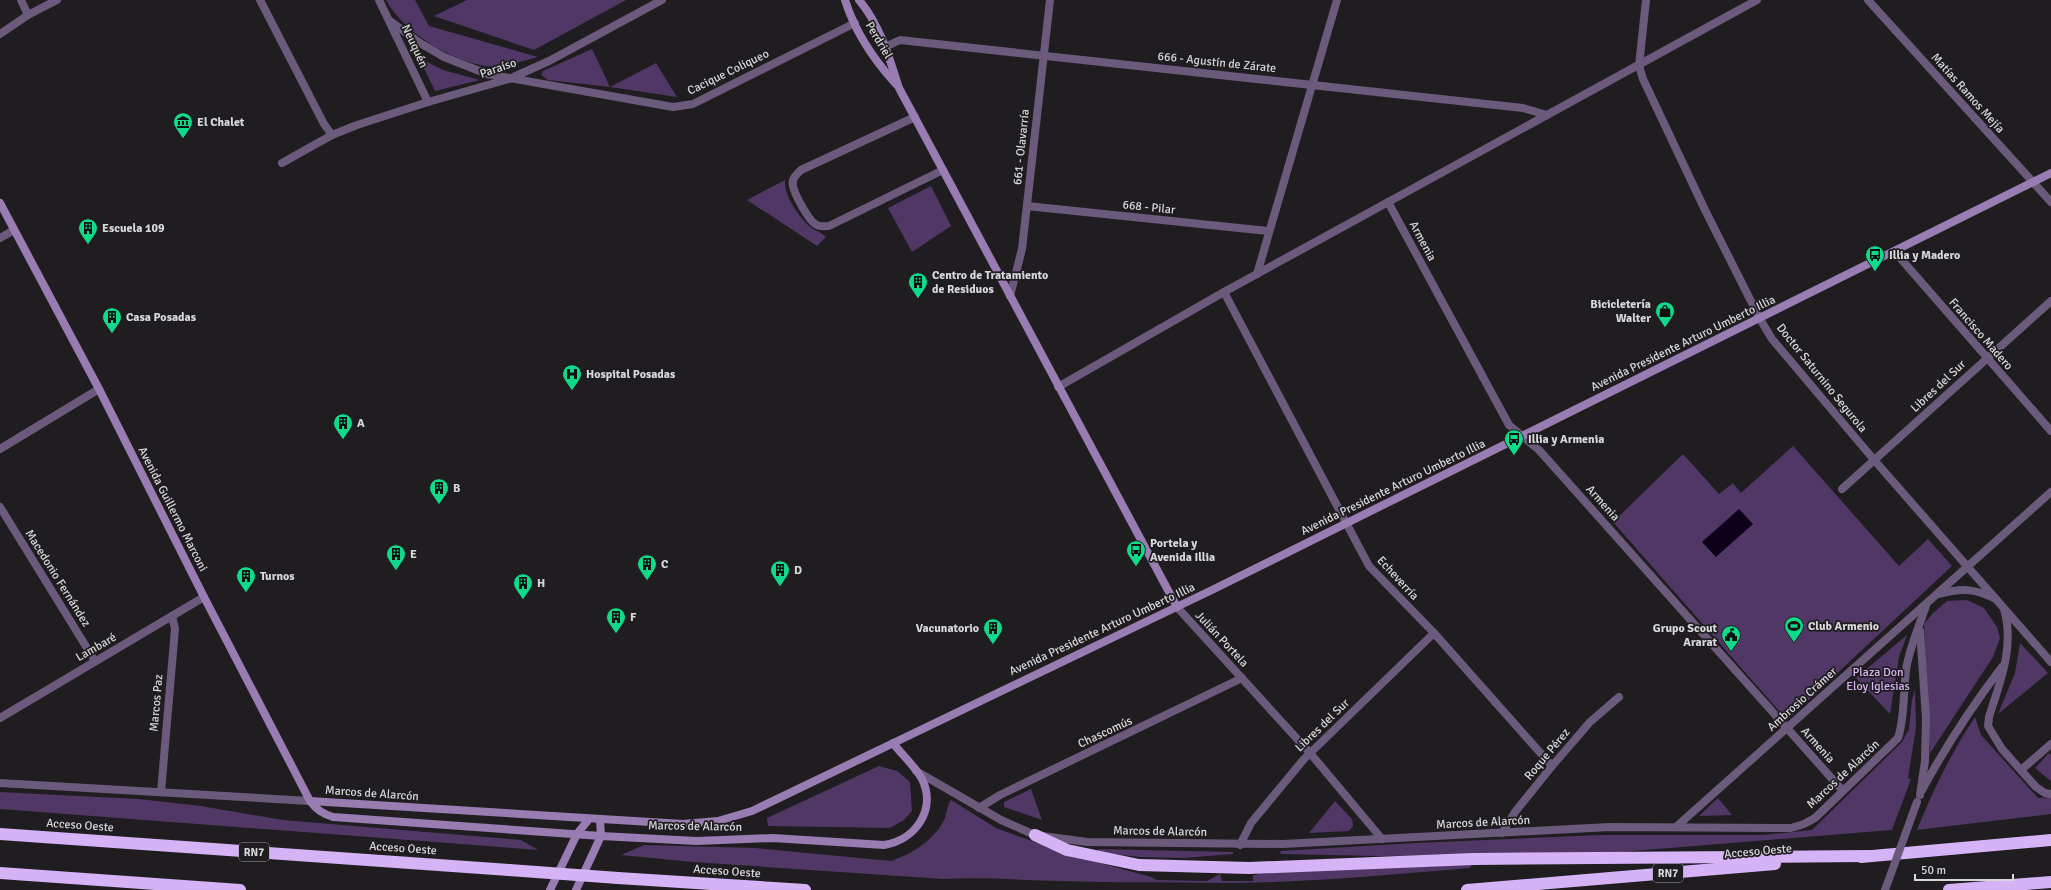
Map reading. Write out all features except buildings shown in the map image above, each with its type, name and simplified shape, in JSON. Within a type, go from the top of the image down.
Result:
[{"type":"highway","name":"Acceso Oeste","points":[[0,834],[805,890]]},
{"type":"highway","points":[[1035,835],[1067,850],[1138,865],[1249,868],[1473,858],[1868,856]]},
{"type":"highway","name":"Acceso Oeste","points":[[1467,890],[2051,840]]},
{"type":"highway","points":[[0,873],[240,890]]},
{"type":"highway","points":[[1949,890],[2051,882]]},
{"type":"main road","name":"Perdriel","points":[[845,0],[874,59],[899,88]]},
{"type":"main road","points":[[859,0],[866,8],[886,47],[899,88]]},
{"type":"main road","name":"Julián Portela","points":[[899,88],[1177,607]]},
{"type":"main road","name":"Avenida Presidente Arturo Umberto Illia","points":[[742,815],[1177,607],[1895,252],[2051,173]]},
{"type":"main road","name":"Avenida Guillermo Marconi","points":[[0,203],[99,389],[204,597],[310,801],[316,809],[333,817]]},
{"type":"main road","name":"Marcos de Alarcón","points":[[333,817],[601,836],[697,841],[773,838],[874,845],[888,844],[910,834],[924,818],[927,803],[926,793],[916,770],[893,743]]},
{"type":"main road","name":"Marcos de Alarcón","points":[[310,801],[600,820],[694,824],[718,821],[742,815]]},
{"type":"main road","points":[[550,890],[577,834],[589,819]]},
{"type":"main road","points":[[576,890],[601,836],[600,820]]},
{"type":"street","points":[[21,0],[28,15]]},
{"type":"street","points":[[0,34],[28,15],[57,0]]},
{"type":"street","points":[[260,0],[324,124],[332,135]]},
{"type":"street","name":"Neuquén","points":[[379,0],[428,102]]},
{"type":"street","name":"Paraíso","points":[[282,163],[332,135],[357,125],[428,102],[509,79],[549,61],[662,0]]},
{"type":"street","name":"661 - Olavarría","points":[[1010,296],[1022,249],[1050,0]]},
{"type":"street","points":[[1257,274],[1268,231],[1336,0]]},
{"type":"street","points":[[1639,66],[1646,0]]},
{"type":"street","points":[[1058,387],[1224,292],[1757,0]]},
{"type":"street","name":"Matías Ramos Mejía","points":[[1868,0],[2051,202]]},
{"type":"street","name":"Cacique Coliqueo","points":[[390,21],[420,43],[444,57],[487,74],[673,107],[693,104],[855,23]]},
{"type":"street","name":"666 - Agustín de Zárate","points":[[886,47],[900,40],[1523,108],[1547,115]]},
{"type":"street","name":"Doctor Saturnino Segurola","points":[[1639,66],[1699,197],[1760,319],[1772,338],[1875,461],[2051,662]]},
{"type":"street","points":[[915,116],[801,170],[793,178],[792,186],[813,222],[818,226],[829,226],[943,170]]},
{"type":"street","name":"Armenia","points":[[1388,202],[1509,425],[1539,450],[1843,791]]},
{"type":"street","name":"668 - Pilar","points":[[1026,206],[1268,231]]},
{"type":"street","points":[[0,238],[14,230]]},
{"type":"street","name":"Francisco Madero","points":[[1895,252],[2051,431]]},
{"type":"street","name":"Echeverría","points":[[1224,292],[1369,566],[1434,633],[1552,766]]},
{"type":"street","name":"Libres del Sur","points":[[1842,489],[1875,461],[1986,358],[2051,301]]},
{"type":"street","points":[[0,449],[99,389]]},
{"type":"street","name":"Ambrosio Crámer","points":[[1676,827],[1851,670],[1926,606],[2051,492]]},
{"type":"street","name":"Macedonio Fernández","points":[[0,507],[95,661]]},
{"type":"street","points":[[1938,594],[1966,589],[1978,591],[1996,599]]},
{"type":"street","name":"Lambaré","points":[[0,718],[204,597]]},
{"type":"street","name":"Marcos de Alarcón","points":[[916,770],[979,808],[1035,835],[1087,842],[1240,844],[1336,843],[1382,839],[1610,827],[1791,828],[1804,824],[1815,818],[1898,738],[1901,729],[1910,650],[1920,628],[1926,606]]},
{"type":"street","name":"Julián Portela","points":[[1177,607],[1310,753],[1382,839]]},
{"type":"street","points":[[2004,609],[2009,632],[2006,662],[1989,718],[1988,726],[2002,748],[2036,787],[2044,793],[2051,794]]},
{"type":"street","name":"Marcos Paz","points":[[161,792],[175,629],[172,616]]},
{"type":"street","points":[[1918,799],[1925,761],[1926,718],[1920,628]]},
{"type":"street","name":"Libres del Sur","points":[[1240,844],[1251,823],[1310,753],[1434,633]]},
{"type":"street","points":[[1885,890],[1918,799],[1940,757],[1973,706],[2006,662]]},
{"type":"street","name":"Chascomús","points":[[979,808],[1000,795],[1231,685],[1242,678]]},
{"type":"street","name":"Roque Pérez","points":[[1502,833],[1514,812],[1552,766],[1590,722],[1619,697]]},
{"type":"street","points":[[2021,770],[2051,744]]},
{"type":"street","name":"Marcos de Alarcón","points":[[0,783],[310,801]]},
{"type":"green space","points":[[386,0],[415,0],[429,26],[538,57],[499,66],[486,66],[458,58],[429,43],[416,34],[394,12]]},
{"type":"green space","points":[[467,0],[626,0],[534,50],[434,16]]},
{"type":"green space","points":[[592,49],[610,87],[548,80],[541,75],[543,71]]},
{"type":"green space","points":[[419,58],[443,70],[480,80],[435,91]]},
{"type":"green space","points":[[656,63],[677,97],[610,87]]},
{"type":"green space","points":[[785,180],[785,186],[789,198],[796,210],[808,225],[826,237],[817,246],[747,200]]},
{"type":"green space","points":[[931,186],[951,226],[912,252],[888,208]]},
{"type":"green space","name":"Club Armenio","points":[[1793,446],[1899,566],[1928,539],[1952,566],[1787,720],[1613,522],[1683,454],[1719,494],[1733,483],[1741,493]]},
{"type":"green space","points":[[1967,600],[1984,608],[1997,627],[2000,638],[1993,657],[1930,753],[1924,624],[1933,613],[1947,601]]},
{"type":"green space","name":"Plaza Don Eloy Iglesias","points":[[1907,635],[1899,657],[1890,714],[1856,678]]},
{"type":"green space","points":[[2020,643],[2048,673],[1998,714],[2015,673]]},
{"type":"green space","points":[[1915,689],[1916,728],[1908,778],[1911,779],[1892,830],[1596,854],[1380,856],[1281,854],[1280,851],[1416,843],[1601,835],[1764,835],[1812,830],[1902,742],[1909,729],[1912,700]]},
{"type":"green space","points":[[1975,717],[1981,735],[2038,798],[2051,797],[2051,814],[1917,830],[1943,772]]},
{"type":"green space","points":[[2049,753],[2051,755],[2051,781],[2035,768]]},
{"type":"green space","points":[[879,766],[897,771],[910,782],[912,811],[904,820],[890,828],[768,826],[767,818]]},
{"type":"green space","points":[[1031,789],[1042,820],[1004,807],[1004,802]]},
{"type":"green space","points":[[0,792],[139,799],[201,806],[283,820],[521,840],[538,850],[0,809]]},
{"type":"green space","points":[[1718,798],[1732,815],[1699,816]]},
{"type":"green space","points":[[951,800],[996,828],[1068,854],[1157,880],[1207,881],[1220,874],[1222,881],[1253,881],[1253,875],[1257,875],[1257,870],[1469,864],[1472,866],[1469,868],[1283,882],[1101,882],[987,878],[943,879],[693,862],[621,855],[644,845],[755,848],[891,861],[915,850],[936,833],[945,818]]},
{"type":"green space","points":[[1335,801],[1352,819],[1353,826],[1349,831],[1309,833]]},
{"type":"green space","points":[[1098,849],[1233,852],[1233,854],[1183,858],[1140,857],[1098,852]]},
{"type":"shaded area","points":[[1739,509],[1753,524],[1716,557],[1702,542]]},
{"type":"place","name":"El Chalet","points":[[183,139]]},
{"type":"place","name":"Escuela 109","points":[[88,245]]},
{"type":"place","name":"Illia y Madero","points":[[1875,272]]},
{"type":"place","name":"Centro de Tratamiento de Residuos","points":[[918,299]]},
{"type":"place","name":"Bicicletería Walter","points":[[1665,328]]},
{"type":"place","name":"Casa Posadas","points":[[112,334]]},
{"type":"place","name":"Hospital Posadas","points":[[572,391]]},
{"type":"place","name":"A","points":[[343,440]]},
{"type":"place","name":"Illia y Armenia","points":[[1514,456]]},
{"type":"place","name":"B","points":[[439,505]]},
{"type":"place","name":"Portela y Avenida Illia","points":[[1136,567]]},
{"type":"place","name":"E","points":[[396,571]]},
{"type":"place","name":"C","points":[[647,581]]},
{"type":"place","name":"D","points":[[780,587]]},
{"type":"place","name":"Turnos","points":[[246,593]]},
{"type":"place","name":"H","points":[[523,600]]},
{"type":"place","name":"F","points":[[616,634]]},
{"type":"place","name":"Club Armenio","points":[[1794,643]]},
{"type":"place","name":"Vacunatorio","points":[[993,645]]},
{"type":"place","name":"Grupo Scout Ararat","points":[[1731,652]]}]
